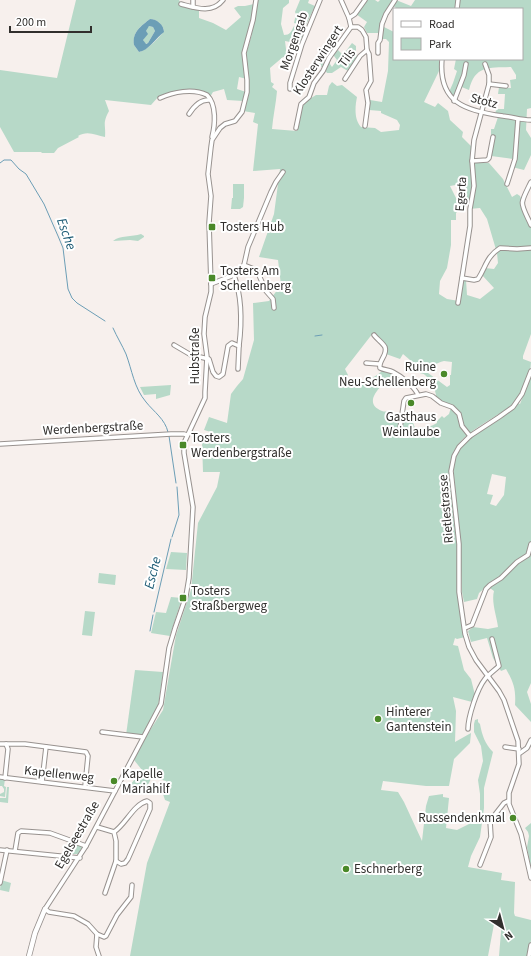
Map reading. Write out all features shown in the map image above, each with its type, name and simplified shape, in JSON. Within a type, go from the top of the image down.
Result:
[{"type":"main road","name":"Egelseestraße","points":[[30,956],[35,933],[45,909]]},
{"type":"street","points":[[193,0],[193,7]]},
{"type":"street","points":[[181,4],[209,9],[219,5],[223,0]]},
{"type":"street","name":"Morgengab","points":[[290,89],[290,83],[302,44],[320,0]]},
{"type":"street","points":[[341,0],[349,18],[351,27],[358,27],[362,30],[366,37],[371,81],[366,90],[368,102],[364,126]]},
{"type":"street","points":[[349,18],[355,14],[365,0]]},
{"type":"street","points":[[378,53],[378,43],[380,40],[382,24],[386,14],[395,0]]},
{"type":"street","points":[[212,140],[220,128],[225,124],[235,121],[242,112],[247,84],[247,71],[244,53],[253,20],[256,2]]},
{"type":"street","name":"Klosterwingert","points":[[296,128],[301,104],[309,97],[314,83],[323,71],[329,58],[351,27]]},
{"type":"street","name":"Tils","points":[[345,79],[360,56],[367,50]]},
{"type":"street","name":"Stotz","points":[[442,60],[441,68],[443,84],[448,94],[454,101],[463,106],[481,112],[531,120]]},
{"type":"street","points":[[454,101],[464,75],[466,64]]},
{"type":"street","points":[[485,64],[489,75],[489,84],[506,86]]},
{"type":"street","name":"Egerta","points":[[458,303],[470,226],[470,209],[474,186],[472,161],[474,140],[489,84]]},
{"type":"street","points":[[160,98],[173,93],[192,92],[203,93],[210,100]]},
{"type":"street","points":[[190,114],[198,104],[206,100],[210,100]]},
{"type":"street","name":"Hubstraße","points":[[143,737],[161,704],[166,663],[171,640],[188,586],[194,507],[184,453],[184,443],[205,398],[207,357],[204,334],[205,317],[211,292],[209,223],[211,196],[208,174],[212,138],[215,127],[210,100]]},
{"type":"street","points":[[507,184],[515,158],[518,119]]},
{"type":"street","points":[[472,161],[487,160],[489,158],[493,137]]},
{"type":"street","points":[[211,284],[234,275],[244,265],[248,247],[271,192],[283,172]]},
{"type":"street","points":[[531,182],[522,204],[531,226]]},
{"type":"street","points":[[462,278],[474,280],[478,279],[486,262],[495,251],[500,248],[531,248]]},
{"type":"street","points":[[244,265],[254,269],[258,273],[266,291],[273,299],[274,308]]},
{"type":"street","points":[[234,275],[238,292],[241,331],[238,369]]},
{"type":"street","points":[[374,335],[385,349],[385,354],[379,364]]},
{"type":"street","points":[[174,345],[191,355],[209,358],[213,372],[216,376],[222,374],[228,346],[232,343],[239,346]]},
{"type":"street","points":[[366,364],[379,364]]},
{"type":"street","points":[[379,364],[380,368],[393,372],[412,386],[417,391],[418,395]]},
{"type":"street","name":"Rietlestrasse","points":[[520,751],[513,722],[500,691],[487,676],[471,652],[465,628],[459,592],[458,528],[451,471],[456,451],[470,436],[513,407],[522,394],[531,371]]},
{"type":"street","points":[[399,435],[404,401],[408,397],[428,394],[441,403],[456,410],[459,414],[462,426],[470,436]]},
{"type":"street","name":"Werdenbergstraße","points":[[0,444],[171,434],[188,435]]},
{"type":"street","points":[[465,628],[472,625],[486,589],[528,555],[531,544]]},
{"type":"street","points":[[468,729],[468,723],[474,704],[484,681],[487,676],[500,664],[492,639]]},
{"type":"street","points":[[102,732],[143,737]]},
{"type":"street","name":"Egelseestraße","points":[[45,909],[54,893],[80,858],[143,737]]},
{"type":"street","points":[[505,747],[520,751],[527,748],[531,740]]},
{"type":"street","points":[[0,744],[26,744],[84,751],[88,756],[85,786]]},
{"type":"street","points":[[5,778],[8,749],[6,744]]},
{"type":"street","points":[[42,782],[46,746]]},
{"type":"street","points":[[520,751],[518,767],[509,793],[508,801],[510,810],[522,834],[531,878]]},
{"type":"street","name":"Kapellenweg","points":[[0,777],[115,790]]},
{"type":"street","points":[[114,832],[120,828],[141,805],[147,801],[150,803],[150,809],[128,860],[125,864],[116,861]]},
{"type":"street","points":[[480,865],[491,837],[490,821],[504,803],[508,801]]},
{"type":"street","points":[[97,827],[114,832]]},
{"type":"street","points":[[15,851],[16,838],[18,833],[21,831],[50,834],[86,846]]},
{"type":"street","points":[[105,892],[116,861],[116,841],[114,832]]},
{"type":"street","points":[[0,850],[80,858]]},
{"type":"street","points":[[0,883],[7,850]]},
{"type":"street","points":[[45,909],[49,912],[74,916],[88,924],[100,937],[106,936],[117,915],[131,897],[132,885]]},
{"type":"street","points":[[97,934],[96,947],[100,956]]},
{"type":"street","points":[[529,956],[531,945]]},
{"type":"green space","points":[[76,0],[179,0],[182,5],[199,9],[199,18],[226,30],[241,17],[234,8],[238,6],[254,4],[256,0],[289,0],[289,3],[283,8],[281,24],[284,35],[290,33],[294,26],[304,30],[300,44],[285,41],[287,57],[283,57],[270,68],[271,82],[274,84],[272,87],[277,91],[272,129],[297,131],[303,103],[316,95],[327,95],[329,86],[332,82],[337,86],[342,85],[357,97],[356,117],[361,127],[375,128],[381,132],[399,130],[400,125],[397,120],[381,113],[381,111],[369,110],[370,100],[382,102],[388,71],[389,42],[386,39],[382,39],[384,27],[393,32],[393,60],[439,60],[439,71],[424,102],[435,107],[438,103],[448,111],[450,120],[463,132],[462,137],[472,147],[471,160],[474,163],[489,163],[503,179],[512,197],[517,194],[520,196],[531,220],[531,334],[523,356],[523,359],[531,362],[528,379],[520,395],[513,404],[467,435],[454,451],[451,464],[453,483],[454,463],[458,452],[474,435],[501,419],[518,403],[520,404],[531,376],[531,683],[527,692],[531,704],[531,722],[515,705],[515,691],[511,678],[506,669],[501,671],[493,658],[487,638],[471,642],[468,631],[473,627],[488,629],[498,627],[494,605],[494,591],[487,586],[479,593],[477,599],[464,602],[461,570],[457,582],[465,637],[455,638],[453,645],[458,646],[464,670],[471,679],[475,695],[472,702],[453,697],[456,711],[455,742],[471,733],[470,743],[454,759],[449,786],[426,786],[383,781],[381,790],[398,792],[422,841],[426,806],[429,796],[443,794],[443,797],[449,798],[446,828],[457,830],[475,821],[480,815],[478,780],[483,761],[481,746],[474,732],[475,720],[478,719],[484,739],[493,752],[484,788],[484,808],[480,837],[471,856],[468,867],[502,873],[501,880],[515,882],[515,916],[531,920],[529,956],[499,956],[502,920],[495,919],[488,956],[130,956],[147,863],[170,802],[165,800],[163,794],[166,781],[152,777],[143,794],[127,789],[142,770],[134,760],[145,738],[163,710],[176,635],[191,590],[198,523],[217,487],[220,472],[203,472],[202,442],[212,443],[214,433],[204,430],[209,417],[227,423],[231,394],[243,379],[254,340],[253,303],[269,301],[281,285],[278,260],[259,257],[274,214],[280,169],[253,171],[258,124],[253,122],[255,113],[243,111],[248,80],[246,54],[252,34],[250,33],[245,44],[247,79],[239,77],[237,89],[246,92],[243,101],[227,100],[224,89],[213,92],[210,97],[192,91],[159,96],[151,105],[105,100],[109,111],[105,122],[105,137],[85,133],[81,134],[78,136],[79,137],[58,148],[54,153],[14,152],[0,127],[0,70],[57,78]],"holes":[[[150,19],[153,19],[161,24],[164,30],[153,43],[146,49],[139,52],[134,45],[134,36],[140,27]],[[461,184],[467,198],[469,209],[480,208],[487,219],[497,253],[498,263],[494,269],[485,268],[482,275],[494,288],[480,299],[467,295],[466,280],[463,281],[459,301],[447,299],[439,294],[440,281],[447,268],[451,245],[451,220],[456,220],[456,213],[461,208],[450,186]],[[373,333],[387,350],[386,354],[400,359],[403,354],[410,360],[415,372],[423,374],[427,377],[431,382],[436,398],[446,404],[452,404],[449,414],[444,418],[442,416],[437,423],[415,428],[412,420],[412,411],[401,410],[398,420],[388,412],[382,411],[376,407],[373,403],[376,392],[393,374],[382,371],[370,378],[348,382],[348,375],[345,369]],[[444,361],[452,362],[450,385],[447,387],[428,373],[434,365]],[[492,474],[506,477],[504,495],[496,506],[490,504],[493,495],[487,494]]]},
{"type":"green space","points":[[300,0],[309,0],[308,3],[315,6],[305,27],[294,23],[295,12]]},
{"type":"green space","points":[[366,0],[375,0],[378,2],[380,0],[393,0],[384,16],[379,33],[367,33],[364,27],[367,22],[356,14]]},
{"type":"green space","points":[[396,0],[411,6],[415,0],[456,0],[455,8],[396,8],[393,6]]},
{"type":"green space","points":[[459,0],[531,0],[531,108],[527,109],[526,130],[531,138],[531,155],[524,170],[512,167],[513,159],[491,156],[495,137],[491,136],[491,129],[494,129],[498,117],[495,117],[496,109],[504,109],[505,94],[498,94],[499,87],[511,88],[510,80],[516,79],[516,75],[511,67],[490,68],[479,72],[475,76],[469,90],[459,86],[455,97],[449,92],[457,71],[454,69],[456,60],[523,60],[523,8],[459,8]]},
{"type":"green space","points":[[149,26],[153,27],[155,31],[148,43],[145,44],[143,40]]},
{"type":"green space","points":[[352,43],[356,46],[357,57],[348,71],[341,67],[332,73],[327,73],[325,70],[330,60],[332,67],[337,60],[334,53],[338,50],[343,55]]},
{"type":"green space","points":[[317,54],[326,57],[322,67],[313,64]]},
{"type":"green space","points":[[233,184],[244,184],[244,198],[233,198]]},
{"type":"green space","points":[[232,198],[244,198],[243,207],[240,209],[231,209]]},
{"type":"green space","points":[[141,234],[144,237],[138,241],[113,241],[123,237]]},
{"type":"green space","points":[[171,385],[170,395],[156,399],[156,394],[144,395],[140,387]]},
{"type":"green space","points":[[171,552],[187,553],[186,570],[166,569]]},
{"type":"green space","points":[[99,573],[116,575],[115,585],[98,583]]},
{"type":"green space","points":[[171,597],[182,598],[170,636],[151,633],[156,612],[166,613]]},
{"type":"green space","points":[[85,611],[95,612],[92,636],[82,635]]},
{"type":"green space","points":[[135,670],[163,672],[158,707],[141,737],[126,735]]},
{"type":"green space","points":[[0,779],[5,779],[5,797],[0,796],[0,794],[4,792],[4,789],[0,786]]},
{"type":"green space","points":[[7,787],[9,787],[8,803],[0,802],[0,798],[6,798]]},
{"type":"green space","points":[[531,823],[531,870],[527,847],[529,836],[525,828]]},
{"type":"green space","points":[[75,843],[83,846],[78,854],[69,854]]},
{"type":"green space","points":[[1,880],[11,883],[9,892],[0,890]]},
{"type":"water","points":[[150,19],[158,21],[163,27],[164,32],[149,47],[139,52],[134,45],[134,36],[140,27]],"holes":[[[149,26],[153,27],[155,31],[146,44],[143,40],[148,34],[146,31]]]},
{"type":"waterway","name":"Esche","points":[[0,163],[4,160],[11,160],[26,174],[44,204],[63,248],[68,289],[72,298],[77,303],[105,321]]},
{"type":"waterway","name":"Esche","points":[[113,328],[126,354],[134,379],[142,397],[162,419],[168,432]]},
{"type":"waterway","points":[[315,336],[322,335]]},
{"type":"waterway","name":"Esche","points":[[169,436],[176,483]]},
{"type":"waterway","name":"Esche","points":[[172,537],[179,515],[177,487]]},
{"type":"waterway","name":"Esche","points":[[154,612],[171,539]]},
{"type":"waterway","name":"Esche","points":[[150,631],[153,615]]},
{"type":"place","name":"Tosters Hub","points":[[212,227]]},
{"type":"place","name":"Tosters Am Schellenberg","points":[[212,278]]},
{"type":"place","name":"Ruine Neu-Schellenberg","points":[[444,374]]},
{"type":"place","name":"Gasthaus Weinlaube","points":[[411,403]]},
{"type":"place","name":"Tosters Werdenbergstraße","points":[[183,445]]},
{"type":"place","name":"Tosters Straßbergweg","points":[[183,598]]},
{"type":"place","name":"Hinterer Gantenstein","points":[[378,719]]},
{"type":"place","name":"Kapelle Mariahilf","points":[[114,781]]},
{"type":"place","name":"Russendenkmal","points":[[513,818]]},
{"type":"place","name":"Eschnerberg","points":[[346,869]]}]
